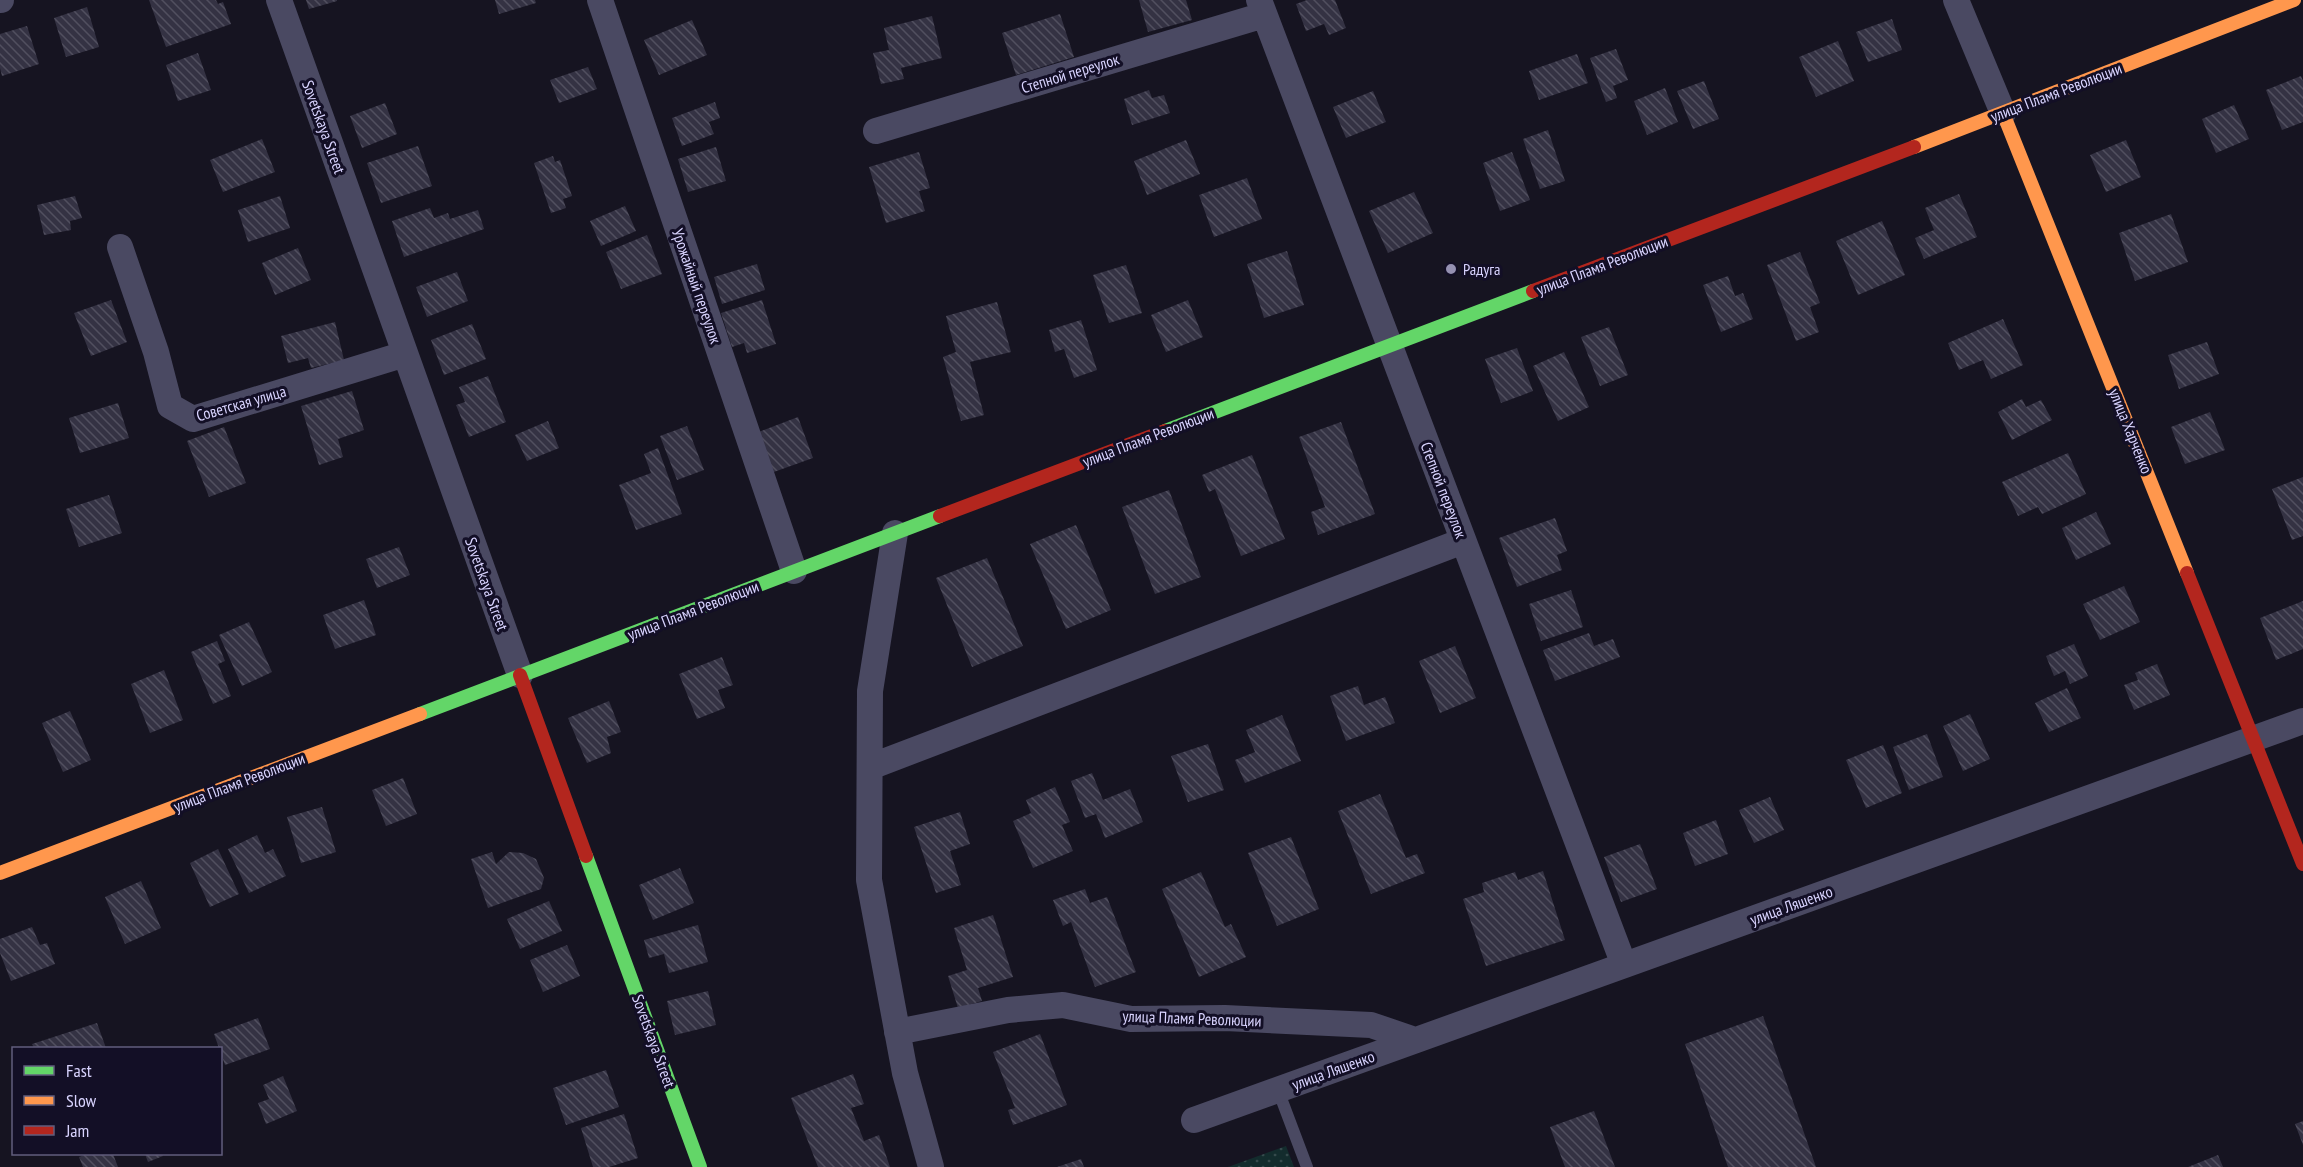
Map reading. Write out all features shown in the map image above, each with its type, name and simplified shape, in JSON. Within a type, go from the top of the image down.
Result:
[{"type":"street","name":"Sovetskaya Street","points":[[279,0],[520,675],[700,1167]]},
{"type":"street","name":"Урожайный переулок","points":[[600,0],[794,571]]},
{"type":"street","name":"улица Харченко","points":[[1956,0],[2303,864]]},
{"type":"street","name":"улица Пламя Революции","points":[[0,873],[2295,0]]},
{"type":"street","name":"Степной переулок","points":[[876,130],[1262,7],[1624,965]]},
{"type":"street","name":"Советская улица","points":[[120,247],[156,351],[170,406],[193,419],[405,354]]},
{"type":"street","points":[[895,533],[870,691],[869,880],[905,1073],[931,1167]]},
{"type":"street","points":[[870,767],[1463,541]]},
{"type":"street","name":"улица Ляшенко","points":[[1194,1120],[2303,721]]},
{"type":"street","name":"улица Пламя Революции","points":[[897,1032],[1008,1010],[1063,1005],[1131,1019],[1226,1018],[1371,1025],[1415,1040]]},
{"type":"lane","points":[[1278,1090],[1307,1167]]},
{"type":"green space","points":[[1286,1146],[1294,1167],[1228,1167]]},
{"type":"building","points":[[149,0],[216,0],[218,4],[223,2],[231,24],[166,47]]},
{"type":"building","points":[[306,0],[337,0],[337,1],[309,9]]},
{"type":"building","points":[[495,0],[535,0],[536,3],[499,14]]},
{"type":"building","points":[[1139,0],[1186,0],[1192,20],[1148,32]]},
{"type":"building","points":[[1307,0],[1335,0],[1346,28],[1329,35],[1324,24],[1306,31],[1296,4]]},
{"type":"building","points":[[87,7],[99,47],[66,57],[54,18]]},
{"type":"building","points":[[1060,14],[1074,57],[1016,75],[1002,33]]},
{"type":"building","points":[[932,16],[942,58],[901,68],[904,79],[881,84],[873,53],[889,50],[884,28]]},
{"type":"building","points":[[1892,19],[1902,50],[1868,62],[1856,32]]},
{"type":"building","points":[[692,20],[707,55],[659,75],[644,40]]},
{"type":"building","points":[[27,26],[39,64],[2,76],[0,34]]},
{"type":"building","points":[[1838,41],[1854,81],[1816,97],[1799,57]]},
{"type":"building","points":[[1616,49],[1628,80],[1613,86],[1617,98],[1606,102],[1590,58]]},
{"type":"building","points":[[198,53],[211,90],[178,101],[166,65]]},
{"type":"building","points":[[1577,54],[1588,83],[1539,100],[1529,71]]},
{"type":"building","points":[[588,67],[597,89],[559,103],[550,80]]},
{"type":"building","points":[[2301,76],[2303,122],[2282,130],[2266,90]]},
{"type":"building","points":[[1704,81],[1719,119],[1693,129],[1677,91]]},
{"type":"building","points":[[1665,88],[1678,122],[1647,135],[1634,101]]},
{"type":"building","points":[[1149,90],[1152,98],[1164,95],[1170,113],[1132,125],[1124,99]]},
{"type":"building","points":[[1373,91],[1386,122],[1346,138],[1333,107]]},
{"type":"building","points":[[715,102],[720,118],[709,122],[714,134],[682,146],[672,118]]},
{"type":"building","points":[[385,103],[397,134],[362,148],[350,116]]},
{"type":"building","points":[[2234,105],[2249,139],[2216,153],[2202,119]]},
{"type":"building","points":[[1548,130],[1565,181],[1540,189],[1523,139]]},
{"type":"building","points":[[262,139],[275,172],[223,192],[210,160]]},
{"type":"building","points":[[1186,140],[1200,174],[1147,195],[1134,161]]},
{"type":"building","points":[[2126,140],[2141,177],[2106,192],[2090,155]]},
{"type":"building","points":[[418,146],[432,186],[381,203],[367,163]]},
{"type":"building","points":[[716,147],[726,181],[688,192],[678,159]]},
{"type":"building","points":[[919,152],[930,188],[919,191],[925,211],[886,223],[869,167]]},
{"type":"building","points":[[1512,152],[1530,200],[1500,211],[1483,163]]},
{"type":"building","points":[[553,156],[555,162],[560,160],[572,196],[563,199],[566,208],[551,213],[534,163]]},
{"type":"building","points":[[1247,178],[1262,219],[1214,237],[1199,195]]},
{"type":"building","points":[[1414,192],[1433,233],[1388,253],[1369,211]]},
{"type":"building","points":[[1959,194],[1977,237],[1924,259],[1915,238],[1934,230],[1925,208]]},
{"type":"building","points":[[75,196],[82,218],[70,221],[71,230],[44,235],[37,205]]},
{"type":"building","points":[[280,196],[290,228],[248,242],[238,210]]},
{"type":"building","points":[[625,206],[636,231],[601,246],[590,221]]},
{"type":"building","points":[[430,208],[434,218],[448,213],[450,219],[478,210],[484,229],[404,257],[392,221]]},
{"type":"building","points":[[2171,214],[2188,262],[2135,281],[2119,233]]},
{"type":"building","points":[[1882,221],[1905,275],[1858,295],[1836,241]]},
{"type":"building","points":[[647,235],[662,274],[621,289],[606,252]]},
{"type":"building","points":[[298,248],[311,280],[275,295],[262,263]]},
{"type":"building","points":[[1287,251],[1304,305],[1264,318],[1247,264]]},
{"type":"building","points":[[1800,252],[1820,303],[1810,307],[1819,332],[1796,341],[1767,265]]},
{"type":"building","points":[[757,264],[765,290],[722,304],[714,277]]},
{"type":"building","points":[[1126,265],[1142,313],[1109,323],[1093,275]]},
{"type":"building","points":[[457,272],[468,301],[427,317],[416,287]]},
{"type":"building","points":[[1728,276],[1735,296],[1743,293],[1753,319],[1721,332],[1703,285]]},
{"type":"building","points":[[111,300],[127,342],[91,356],[74,313]]},
{"type":"building","points":[[762,300],[776,344],[747,353],[744,343],[732,347],[721,313]]},
{"type":"building","points":[[1188,300],[1203,337],[1166,352],[1151,315]]},
{"type":"building","points":[[997,302],[1011,352],[970,362],[984,415],[961,421],[943,357],[956,352],[946,316]]},
{"type":"building","points":[[2003,319],[2023,365],[1991,379],[1983,360],[1959,370],[1948,343]]},
{"type":"building","points":[[1081,320],[1097,370],[1074,378],[1064,349],[1055,352],[1049,330]]},
{"type":"building","points":[[335,322],[344,360],[311,368],[308,358],[288,363],[281,336]]},
{"type":"building","points":[[472,324],[486,359],[444,375],[431,340]]},
{"type":"building","points":[[1609,327],[1628,375],[1600,386],[1581,337]]},
{"type":"building","points":[[2207,342],[2219,374],[2179,389],[2168,355]]},
{"type":"building","points":[[1517,348],[1533,391],[1501,403],[1485,359]]},
{"type":"building","points":[[1564,352],[1589,407],[1558,421],[1533,366]]},
{"type":"building","points":[[488,376],[506,422],[469,437],[456,405],[465,402],[459,387]]},
{"type":"building","points":[[352,391],[364,430],[338,439],[343,457],[319,465],[301,406]]},
{"type":"building","points":[[2022,399],[2026,407],[2041,400],[2052,420],[2012,440],[1998,412]]},
{"type":"building","points":[[118,403],[129,438],[80,453],[69,418]]},
{"type":"building","points":[[2210,412],[2225,450],[2185,464],[2171,427]]},
{"type":"building","points":[[798,417],[813,458],[771,473],[756,433]]},
{"type":"building","points":[[548,421],[559,448],[527,461],[515,435]]},
{"type":"building","points":[[1341,422],[1375,514],[1318,535],[1311,512],[1325,507],[1299,437]]},
{"type":"building","points":[[687,426],[704,470],[677,480],[660,436]]},
{"type":"building","points":[[224,427],[246,483],[209,497],[187,441]]},
{"type":"building","points":[[658,448],[682,514],[636,530],[619,485],[651,473],[644,454]]},
{"type":"building","points":[[2068,453],[2086,494],[2042,514],[2038,507],[2018,516],[2002,482]]},
{"type":"building","points":[[1252,455],[1285,539],[1241,556],[1215,489],[1209,492],[1202,475]]},
{"type":"building","points":[[2303,477],[2303,536],[2292,540],[2272,489]]},
{"type":"building","points":[[1169,490],[1201,577],[1155,594],[1122,507]]},
{"type":"building","points":[[109,495],[122,533],[79,547],[66,509]]},
{"type":"building","points":[[2096,512],[2111,544],[2076,560],[2062,528]]},
{"type":"building","points":[[1555,518],[1567,551],[1557,555],[1562,570],[1517,587],[1499,538]]},
{"type":"building","points":[[1076,525],[1111,610],[1066,629],[1030,544]]},
{"type":"building","points":[[399,547],[410,575],[377,588],[366,559]]},
{"type":"building","points":[[987,558],[1023,646],[972,667],[936,578]]},
{"type":"building","points":[[2124,586],[2140,622],[2100,640],[2083,604]]},
{"type":"building","points":[[1571,590],[1583,627],[1541,641],[1529,604]]},
{"type":"building","points":[[364,600],[376,635],[335,649],[323,615]]},
{"type":"building","points":[[2303,601],[2303,649],[2276,660],[2260,618]]},
{"type":"building","points":[[249,622],[272,672],[242,686],[219,635]]},
{"type":"building","points":[[1589,633],[1594,646],[1613,639],[1620,657],[1555,681],[1543,650]]},
{"type":"building","points":[[217,641],[225,661],[218,664],[231,696],[213,704],[191,652]]},
{"type":"building","points":[[2074,644],[2088,676],[2070,684],[2065,671],[2054,676],[2046,656]]},
{"type":"building","points":[[1455,646],[1476,698],[1440,713],[1419,661]]},
{"type":"building","points":[[722,657],[733,685],[718,690],[725,708],[697,719],[679,674]]},
{"type":"building","points":[[2157,664],[2170,695],[2134,710],[2124,685],[2138,680],[2135,673]]},
{"type":"building","points":[[164,670],[183,720],[150,733],[131,684]]},
{"type":"building","points":[[1358,686],[1364,705],[1385,697],[1395,723],[1346,741],[1330,696]]},
{"type":"building","points":[[2067,688],[2081,718],[2049,732],[2035,703]]},
{"type":"building","points":[[609,701],[621,732],[607,737],[611,753],[587,763],[568,718]]},
{"type":"building","points":[[70,711],[91,760],[63,772],[42,723]]},
{"type":"building","points":[[1970,714],[1990,759],[1963,771],[1943,726]]},
{"type":"building","points":[[1282,715],[1301,761],[1245,783],[1235,760],[1255,752],[1246,730]]},
{"type":"building","points":[[1927,734],[1943,777],[1909,790],[1893,747]]},
{"type":"building","points":[[1208,744],[1224,790],[1188,802],[1171,756]]},
{"type":"building","points":[[1883,745],[1902,793],[1866,808],[1846,760]]},
{"type":"building","points":[[1092,773],[1103,800],[1130,789],[1143,822],[1105,838],[1096,814],[1085,818],[1071,781]]},
{"type":"building","points":[[403,778],[417,814],[386,826],[372,790]]},
{"type":"building","points":[[1055,787],[1070,822],[1062,825],[1073,851],[1033,868],[1013,821],[1031,813],[1026,800]]},
{"type":"building","points":[[1380,794],[1406,858],[1417,854],[1425,873],[1371,894],[1338,811]]},
{"type":"building","points":[[1770,797],[1784,830],[1754,843],[1739,810]]},
{"type":"building","points":[[322,807],[336,852],[301,863],[287,817]]},
{"type":"building","points":[[960,812],[970,844],[950,851],[961,885],[936,893],[914,827]]},
{"type":"building","points":[[1716,820],[1728,854],[1695,866],[1683,833]]},
{"type":"building","points":[[257,835],[265,853],[273,849],[286,876],[249,893],[228,849]]},
{"type":"building","points":[[1291,837],[1319,909],[1277,926],[1248,853]]},
{"type":"building","points":[[1640,844],[1657,889],[1621,902],[1604,857]]},
{"type":"building","points":[[218,849],[239,894],[210,907],[190,863]]},
{"type":"building","points":[[492,852],[496,864],[509,852],[523,853],[536,859],[544,878],[541,889],[488,908],[471,859]]},
{"type":"building","points":[[680,868],[694,903],[653,920],[639,885]]},
{"type":"building","points":[[1543,871],[1565,940],[1486,966],[1463,899],[1484,892],[1482,883],[1515,872],[1518,880]]},
{"type":"building","points":[[1201,872],[1225,927],[1231,924],[1246,957],[1199,977],[1162,889]]},
{"type":"building","points":[[141,881],[161,928],[125,944],[105,897]]},
{"type":"building","points":[[1085,889],[1090,903],[1107,897],[1136,972],[1095,987],[1071,922],[1063,926],[1053,900]]},
{"type":"building","points":[[549,901],[562,931],[520,949],[507,919]]},
{"type":"building","points":[[993,915],[1013,977],[978,988],[982,1001],[958,1008],[948,976],[967,970],[954,928]]},
{"type":"building","points":[[698,925],[708,962],[669,973],[664,954],[649,958],[644,940]]},
{"type":"building","points":[[32,927],[40,945],[47,943],[55,964],[11,981],[0,953],[0,939]]},
{"type":"building","points":[[567,945],[580,976],[543,992],[530,960]]},
{"type":"building","points":[[708,991],[716,1025],[675,1035],[667,1001]]},
{"type":"building","points":[[1763,1016],[1816,1167],[1728,1167],[1685,1044]]},
{"type":"building","points":[[258,1018],[270,1049],[225,1065],[222,1047],[219,1047],[214,1034]]},
{"type":"building","points":[[97,1023],[106,1047],[34,1047],[32,1044]]},
{"type":"building","points":[[1040,1034],[1067,1105],[1013,1125],[1008,1110],[1015,1108],[993,1052]]},
{"type":"building","points":[[606,1070],[619,1107],[566,1125],[553,1088]]},
{"type":"building","points":[[853,1074],[864,1104],[851,1108],[864,1141],[879,1135],[890,1167],[818,1167],[791,1098]]},
{"type":"building","points":[[283,1076],[297,1111],[266,1124],[258,1103],[269,1099],[263,1085]]},
{"type":"building","points":[[1594,1111],[1615,1167],[1565,1167],[1550,1127]]},
{"type":"building","points":[[624,1114],[638,1158],[609,1167],[593,1167],[581,1128]]},
{"type":"building","points":[[2303,1121],[2303,1145],[2295,1124]]},
{"type":"building","points":[[113,1155],[118,1167],[83,1167],[79,1157]]},
{"type":"building","points":[[145,1155],[163,1156],[148,1162]]},
{"type":"building","points":[[2218,1155],[2223,1167],[2188,1167]]},
{"type":"building","points":[[1081,1159],[1084,1167],[1057,1167]]},
{"type":"traffic: fast","points":[[1165,431],[1533,291]]},
{"type":"traffic: fast","points":[[420,714],[940,516]]},
{"type":"traffic: fast","points":[[586,856],[700,1167]]},
{"type":"traffic: slow","points":[[1914,147],[2294,0]]},
{"type":"traffic: slow","points":[[2003,113],[2187,573]]},
{"type":"traffic: slow","points":[[0,873],[420,714]]},
{"type":"traffic: jam","points":[[1533,291],[1914,147]]},
{"type":"traffic: jam","points":[[940,516],[1165,431]]},
{"type":"traffic: jam","points":[[2187,573],[2303,864]]},
{"type":"traffic: jam","points":[[520,675],[586,856]]},
{"type":"place","name":"Радуга","points":[[1451,269]]}]
